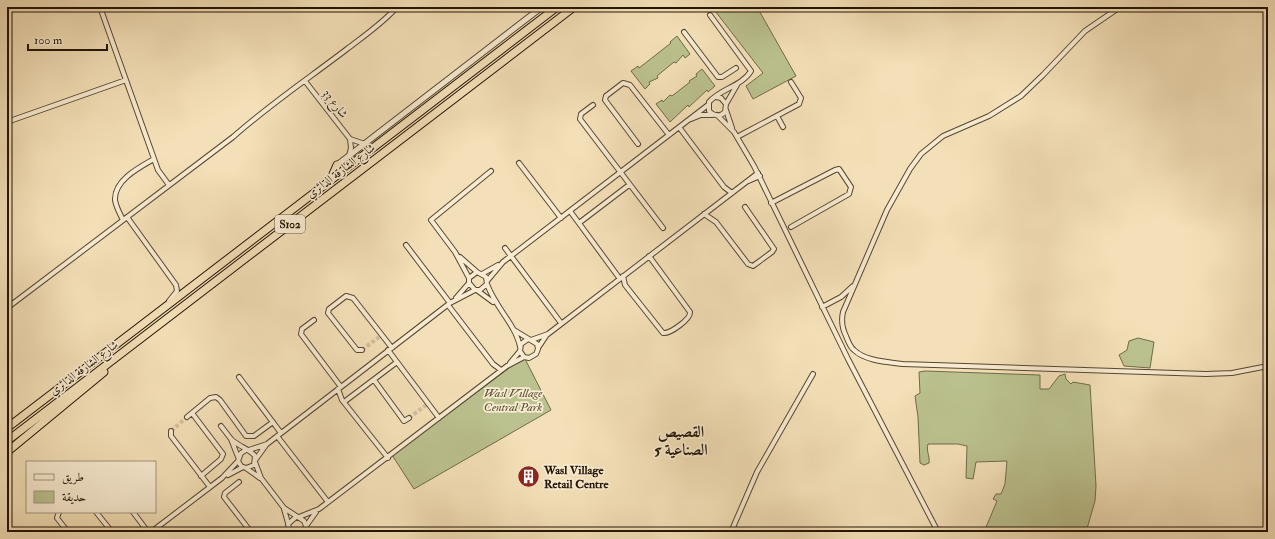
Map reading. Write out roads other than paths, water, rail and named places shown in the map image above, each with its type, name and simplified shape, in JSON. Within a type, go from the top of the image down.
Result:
[{"type":"highway","name":"شارع الشارقة الدائري","points":[[7,428],[557,7]]},
{"type":"highway","name":"شارع الشارقة الدائري","points":[[7,441],[574,7]]},
{"type":"highway","points":[[330,182],[337,165]]},
{"type":"highway","points":[[7,452],[77,396],[130,346]]},
{"type":"street","points":[[100,7],[154,159],[161,174],[169,185]]},
{"type":"street","points":[[7,308],[233,137],[262,111],[305,81],[387,18],[397,7]]},
{"type":"street","points":[[337,165],[541,7]]},
{"type":"street","points":[[1120,7],[1085,31],[1043,75],[1020,96],[989,116],[943,136],[921,154],[910,169],[887,210],[842,317],[844,331],[855,351],[885,362],[925,365],[1206,374],[1232,373],[1268,366]]},
{"type":"street","points":[[482,274],[511,257],[689,120],[708,105],[711,100],[751,73],[751,70],[710,15]]},
{"type":"street","points":[[684,32],[718,78],[736,68]]},
{"type":"street","points":[[7,122],[126,80]]},
{"type":"street","name":"شارع 33","points":[[305,81],[350,139]]},
{"type":"street","points":[[737,137],[799,104],[801,101],[791,82]]},
{"type":"street","points":[[638,144],[605,100],[607,94],[623,83],[630,85],[669,135]]},
{"type":"street","points":[[738,83],[726,104],[726,109],[734,132],[759,175],[771,203],[822,307],[938,532]]},
{"type":"street","points":[[716,97],[723,100],[726,104]]},
{"type":"street","points":[[593,105],[581,114],[580,119],[663,228]]},
{"type":"street","points":[[708,105],[709,111],[734,132]]},
{"type":"street","points":[[689,120],[701,116],[722,114],[726,109]]},
{"type":"street","points":[[777,116],[783,127]]},
{"type":"street","points":[[679,127],[724,187],[732,193]]},
{"type":"street","points":[[349,156],[351,148],[350,139],[365,144]]},
{"type":"street","points":[[154,159],[132,174],[118,188],[115,200],[125,218],[177,286],[177,291],[167,306]]},
{"type":"street","points":[[519,163],[561,218]]},
{"type":"street","points":[[771,203],[836,169],[842,171],[851,187],[850,194],[791,227]]},
{"type":"street","points":[[491,171],[432,218],[431,221],[455,252],[469,278],[469,283],[476,291],[497,307]]},
{"type":"street","points":[[284,532],[288,525],[298,517],[319,509],[388,458],[501,370],[524,357],[530,358],[534,356],[548,334],[561,323],[746,182],[759,175]]},
{"type":"street","points":[[578,223],[629,185]]},
{"type":"street","points":[[704,214],[716,222],[748,264],[754,266],[774,249],[745,207]]},
{"type":"street","points":[[570,211],[663,333],[668,332],[689,317],[690,312],[649,256]]},
{"type":"street","points":[[406,245],[494,364],[501,370]]},
{"type":"street","points":[[505,248],[561,323]]},
{"type":"street","points":[[455,252],[477,272],[482,274],[497,307],[514,330],[524,357]]},
{"type":"street","points":[[449,304],[483,289],[503,262]]},
{"type":"street","points":[[469,278],[477,272]]},
{"type":"street","points":[[222,478],[238,459],[241,452],[266,444],[277,436],[449,304],[469,283]]},
{"type":"street","points":[[822,307],[840,297],[856,283]]},
{"type":"street","points":[[362,350],[357,350],[328,311],[344,297],[349,295],[367,315],[397,362],[439,418]]},
{"type":"street","points":[[314,320],[302,329],[301,334],[340,388],[344,402],[388,458]]},
{"type":"street","points":[[514,330],[535,342],[538,349]]},
{"type":"street","points":[[507,366],[520,349],[523,342],[548,334]]},
{"type":"street","points":[[344,402],[397,362]]},
{"type":"street","points":[[731,532],[737,514],[757,472],[812,374]]},
{"type":"street","points":[[239,378],[281,433]]},
{"type":"street","points":[[374,380],[404,420],[409,418]]},
{"type":"street","points":[[188,417],[213,397],[218,398],[244,434],[249,437],[254,436],[273,422]]},
{"type":"street","points":[[192,413],[224,454],[222,459],[201,476]]},
{"type":"street","points":[[221,426],[231,439],[254,454],[261,478],[284,508],[304,521],[306,530]]},
{"type":"street","points":[[171,431],[171,436],[210,487]]},
{"type":"street","points":[[277,436],[328,502]]},
{"type":"street","points":[[231,439],[238,459],[244,468],[261,478]]},
{"type":"street","points":[[134,513],[150,532],[157,530],[222,478],[244,468],[252,467],[266,444]]},
{"type":"street","points":[[239,482],[225,493],[224,497],[251,532]]},
{"type":"street","points":[[284,508],[290,532]]},
{"type":"street","points":[[306,530],[319,509]]},
{"type":"street","points":[[58,513],[56,518],[68,532]]},
{"type":"street","points":[[97,513],[112,532]]},
{"type":"tunnel","points":[[362,350],[379,337]]},
{"type":"tunnel","points":[[409,418],[426,405]]},
{"type":"tunnel","points":[[171,431],[187,417]]},
{"type":"place","name":"Wasl Village Retail Centre","points":[[529,477]]},
{"type":"district","name":"القصيص الصناعية 5","points":[[681,441]]},
{"type":"park label","name":"Wasl Village Central Park","points":[[513,400]]}]
